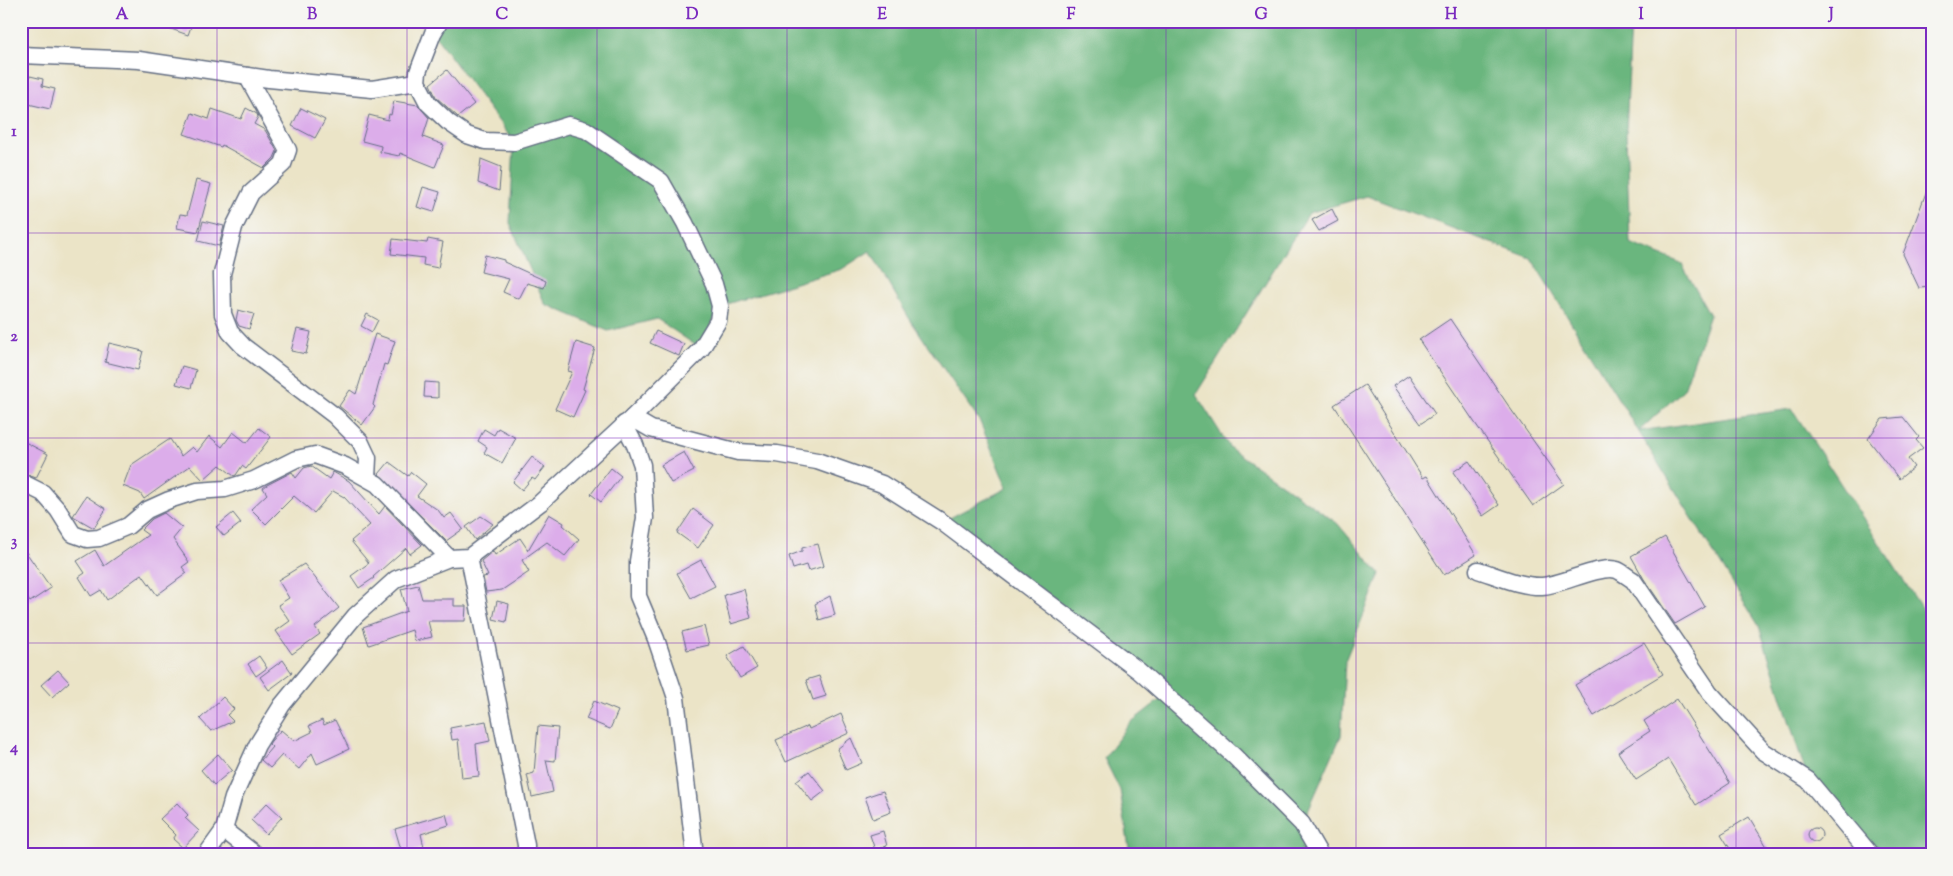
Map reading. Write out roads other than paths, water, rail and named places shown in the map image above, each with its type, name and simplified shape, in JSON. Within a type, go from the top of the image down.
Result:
[{"type":"street","points":[[206,855],[224,830],[233,798],[257,745],[282,705],[355,616],[396,579],[448,558],[469,557],[540,503],[701,350],[718,321],[720,306],[714,284],[685,223],[661,181],[586,130],[569,125],[514,142],[485,141],[467,135],[448,122],[428,103],[417,82],[418,72],[433,33],[440,21]]},
{"type":"street","points":[[21,55],[139,60],[247,76],[372,89],[417,82]]},
{"type":"street","points":[[247,76],[288,150],[283,164],[251,193],[234,227],[222,274],[223,314],[230,332],[243,346],[335,416],[360,441],[368,458],[367,478]]},
{"type":"street","points":[[628,421],[642,465],[645,518],[638,560],[638,596],[656,639],[676,698],[695,855]]},
{"type":"street","points":[[628,421],[738,452],[777,454],[817,461],[882,484],[942,522],[1139,671],[1234,755],[1302,824],[1320,855]]},
{"type":"street","points":[[21,482],[43,493],[58,510],[73,534],[87,539],[99,538],[128,526],[147,510],[169,500],[197,491],[225,489],[254,480],[296,459],[315,455],[345,466],[377,484],[448,558]]},
{"type":"street","points":[[469,557],[526,845],[526,855]]},
{"type":"street","points":[[1478,570],[1510,581],[1541,586],[1570,580],[1604,568],[1616,570],[1633,580],[1710,693],[1763,751],[1808,780],[1871,855]]},
{"type":"street","points":[[224,830],[256,855]]}]
